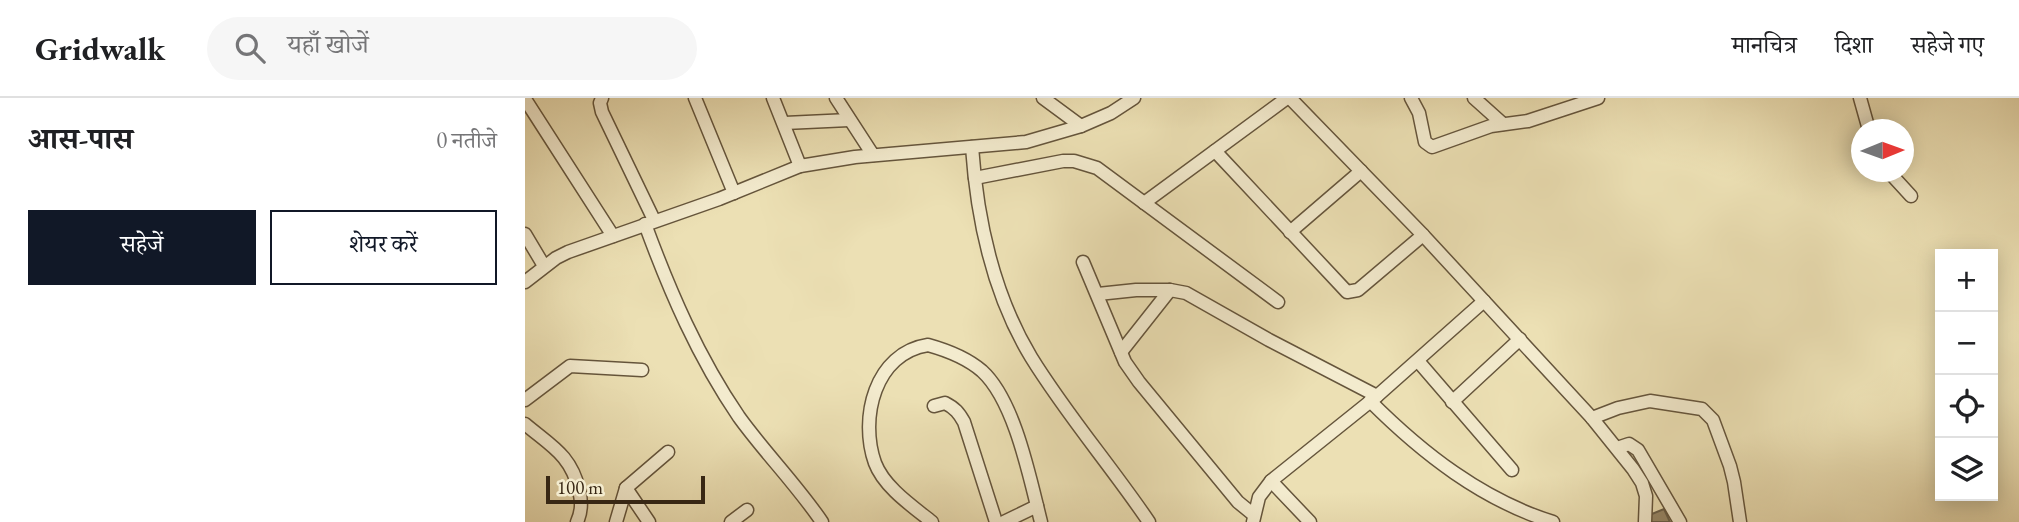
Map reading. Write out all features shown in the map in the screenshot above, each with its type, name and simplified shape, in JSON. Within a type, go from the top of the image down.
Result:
[{"type":"street","points":[[603,98],[600,103],[602,111],[649,222],[671,293],[718,384],[741,420],[801,492],[822,522]]},
{"type":"street","points":[[695,98],[734,193]]},
{"type":"street","points":[[773,98],[800,166]]},
{"type":"street","points":[[836,98],[873,155]]},
{"type":"street","points":[[1043,98],[1081,126]]},
{"type":"street","points":[[525,282],[562,254],[734,193],[800,166],[873,155],[1026,142],[1081,126],[1111,113],[1134,98]]},
{"type":"street","points":[[1144,203],[1288,98],[1423,235],[1592,418],[1642,484],[1646,496],[1645,522]]},
{"type":"street","points":[[1411,98],[1419,113],[1425,142],[1432,147],[1503,124],[1528,121],[1569,102],[1598,98]]},
{"type":"street","points":[[1474,98],[1503,124]]},
{"type":"street","points":[[1860,98],[1866,119]]},
{"type":"street","points":[[525,99],[613,236]]},
{"type":"street","points":[[785,123],[849,120]]},
{"type":"street","points":[[972,147],[978,209],[988,251],[1021,339],[1061,401],[1149,522]]},
{"type":"street","points":[[1215,151],[1342,288],[1349,292],[1358,290],[1423,235]]},
{"type":"street","points":[[975,178],[1074,161],[1097,168],[1278,302]]},
{"type":"street","points":[[1290,232],[1361,172]]},
{"type":"street","points":[[1898,182],[1911,197]]},
{"type":"street","points":[[525,234],[544,266]]},
{"type":"street","points":[[1083,262],[1121,352],[1139,382],[1254,518],[1263,489],[1271,481],[1374,399],[1485,301]]},
{"type":"street","points":[[1098,294],[1136,290],[1186,293],[1374,399],[1427,453],[1472,484],[1503,502],[1553,522]]},
{"type":"street","points":[[1121,352],[1170,290]]},
{"type":"street","points":[[1452,401],[1520,339]]},
{"type":"street","points":[[932,522],[899,494],[882,475],[876,463],[870,425],[874,391],[887,368],[908,351],[928,345],[970,363],[994,386],[1008,411],[1041,522]]},
{"type":"street","points":[[1418,361],[1512,470]]},
{"type":"street","points":[[525,400],[570,366],[642,370]]},
{"type":"street","points":[[1592,418],[1618,408],[1650,401],[1702,409],[1713,420],[1730,466],[1739,522]]},
{"type":"street","points":[[934,406],[945,403],[952,406],[964,422],[996,522]]},
{"type":"street","points":[[525,425],[560,452],[571,466],[582,505],[577,522]]},
{"type":"street","points":[[1617,448],[1629,444],[1637,450],[1680,522]]},
{"type":"street","points":[[616,522],[627,488],[668,452]]},
{"type":"street","points":[[1271,481],[1310,522]]},
{"type":"street","points":[[627,488],[649,522]]},
{"type":"street","points":[[1004,522],[1037,506]]},
{"type":"street","points":[[731,522],[747,510]]},
{"type":"building","points":[[1664,509],[1670,522],[1641,522],[1642,518]]}]
